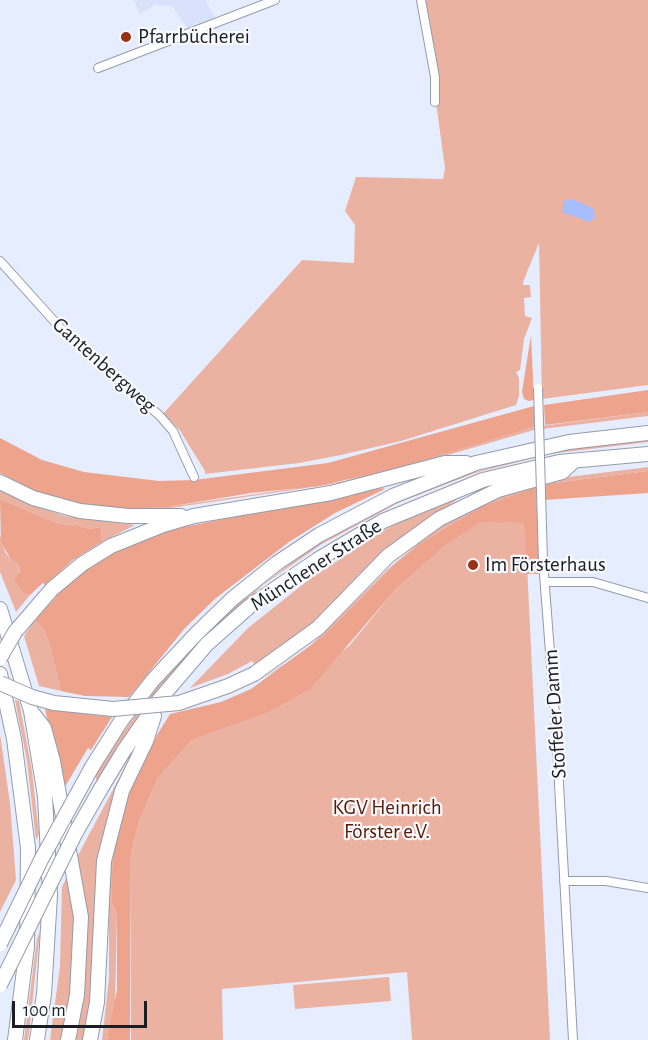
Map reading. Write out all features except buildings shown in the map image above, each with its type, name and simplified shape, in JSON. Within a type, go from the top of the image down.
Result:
[{"type":"highway","name":"Münchener Straße","points":[[0,944],[41,860],[92,767],[121,721],[153,680],[203,627],[259,578],[318,535],[359,513],[411,488],[476,463],[569,442],[648,433]]},
{"type":"highway","name":"Münchener Straße","points":[[0,985],[76,831],[123,752],[159,700],[207,644],[250,606],[296,573],[383,521],[483,480],[575,461],[648,454]]},
{"type":"highway","points":[[0,683],[32,697],[54,703],[113,709],[180,703],[228,687],[254,674],[295,647],[318,628],[388,556],[440,519],[480,497],[523,481],[562,472],[575,461]]},
{"type":"highway","points":[[0,658],[15,632],[52,589],[82,564],[111,546],[163,525],[194,516],[331,493],[445,463],[476,463]]},
{"type":"highway","points":[[0,482],[33,498],[80,511],[128,516],[194,516]]},
{"type":"highway","points":[[0,609],[31,711],[45,796],[50,895],[44,993],[37,1040]]},
{"type":"highway","points":[[0,674],[14,739],[28,848],[27,947],[15,1040]]},
{"type":"highway","points":[[93,1036],[99,977],[104,861],[122,791],[146,741],[159,700]]},
{"type":"highway","points":[[31,711],[44,728],[53,761],[81,917],[77,995],[68,1040]]},
{"type":"street","points":[[98,68],[275,0]]},
{"type":"street","points":[[421,0],[435,77],[435,102]]},
{"type":"street","name":"Gantenbergweg","points":[[0,261],[64,332],[160,416],[173,431],[194,477]]},
{"type":"street","name":"Stoffeler Damm","points":[[538,388],[543,562],[573,1040]]},
{"type":"street","points":[[546,582],[593,582],[648,598]]},
{"type":"street","points":[[564,881],[606,881],[648,888]]},
{"type":"shaded area","points":[[134,0],[205,0],[217,21],[189,30],[172,6],[154,5],[140,14]]},
{"type":"shaded area","points":[[531,335],[534,400],[529,401],[524,399],[522,392]]},
{"type":"shaded area","points":[[648,390],[648,412],[545,425],[544,405]]},
{"type":"shaded area","points":[[534,406],[534,427],[386,471],[318,486],[251,493],[167,507],[125,509],[81,505],[36,491],[0,473],[0,438],[42,460],[84,472],[159,481],[194,480],[328,463]]},
{"type":"shaded area","points":[[648,471],[648,493],[544,500],[546,484]]},
{"type":"shaded area","points":[[536,487],[539,574],[527,574],[524,523],[480,522],[445,546],[396,589],[310,689],[265,714],[192,740],[158,778],[139,821],[130,859],[130,1040],[107,1040],[117,990],[117,913],[112,904],[111,887],[116,836],[131,789],[157,735],[170,714],[221,702],[251,689],[322,637],[394,565],[422,542],[482,506]]},
{"type":"shaded area","points":[[385,489],[335,513],[289,542],[216,598],[185,628],[129,697],[85,696],[61,691],[49,643],[44,630],[35,620],[56,597],[54,595],[80,573],[106,556],[131,543],[168,530]]},
{"type":"shaded area","points":[[0,499],[59,524],[77,525],[89,529],[101,527],[102,542],[73,560],[45,585],[43,583],[30,595],[25,594],[14,580],[20,572],[17,563],[11,560],[1,542]]},
{"type":"shaded area","points":[[45,709],[112,717],[91,750],[88,748],[63,790]]},
{"type":"green space","points":[[422,0],[648,0],[648,385],[542,399],[539,243],[523,282],[523,285],[530,285],[531,297],[524,298],[525,316],[532,318],[524,339],[520,370],[516,372],[519,378],[519,396],[516,405],[401,441],[341,455],[299,463],[205,474],[179,429],[163,414],[302,260],[354,263],[355,225],[345,211],[356,177],[443,179],[445,168]]},
{"type":"green space","points":[[648,412],[648,416],[534,430],[386,473],[346,482],[164,509],[115,510],[81,506],[36,492],[0,475],[17,483],[115,509],[167,507],[345,481],[534,427]]},
{"type":"green space","points":[[648,440],[648,442],[549,454],[475,473],[400,502],[322,544],[263,585],[195,649],[139,718],[97,781],[95,775],[111,748],[167,674],[229,611],[307,551],[376,511],[460,476],[559,450]]},
{"type":"green space","points":[[648,467],[648,471],[546,484],[546,482],[568,477]]},
{"type":"green space","points":[[536,484],[536,487],[482,506],[422,542],[394,565],[322,637],[295,659],[262,679],[307,649],[389,568],[430,534],[457,516],[506,494]]},
{"type":"green space","points":[[0,490],[32,505],[65,516],[135,525],[102,542],[101,527],[89,529],[77,525],[59,524],[0,499]]},
{"type":"green space","points":[[458,499],[393,544],[315,623],[271,655],[255,665],[252,661],[228,674],[190,688],[248,628],[311,578],[388,528],[432,507]]},
{"type":"green space","name":"KGV Heinrich Förster e.V.","points":[[480,521],[525,523],[550,1040],[412,1040],[407,972],[222,989],[223,1040],[131,1040],[130,859],[139,821],[158,778],[192,740],[265,714],[349,646],[396,589],[445,546]]},
{"type":"green space","points":[[0,535],[5,552],[11,560],[17,563],[25,594],[30,595],[16,612],[0,572]]},
{"type":"green space","points":[[35,620],[44,630],[49,643],[61,691],[39,686],[24,636]]},
{"type":"green space","points":[[15,700],[19,701],[32,771],[39,834],[36,840],[27,761]]},
{"type":"green space","points":[[0,734],[10,803],[16,880],[0,912]]},
{"type":"green space","points":[[157,735],[131,789],[120,821],[111,887],[112,904],[117,913],[115,1006],[107,1040],[102,1040],[109,978],[109,865],[124,803],[137,770]]},
{"type":"green space","points":[[124,769],[107,821],[98,865],[89,1012],[83,1040],[73,1040],[81,889],[77,857]]},
{"type":"green space","points":[[70,870],[76,934],[74,977],[62,1040],[50,1040],[60,966],[62,887]]},
{"type":"green space","points":[[40,931],[28,1040],[24,1040],[37,939]]},
{"type":"green space","points":[[389,977],[391,1001],[295,1009],[293,985]]},
{"type":"water","points":[[572,199],[593,208],[595,217],[590,222],[562,212],[564,201]]},
{"type":"place","name":"Pfarrbücherei","points":[[126,37]]},
{"type":"place","name":"Im Försterhaus","points":[[473,565]]}]
